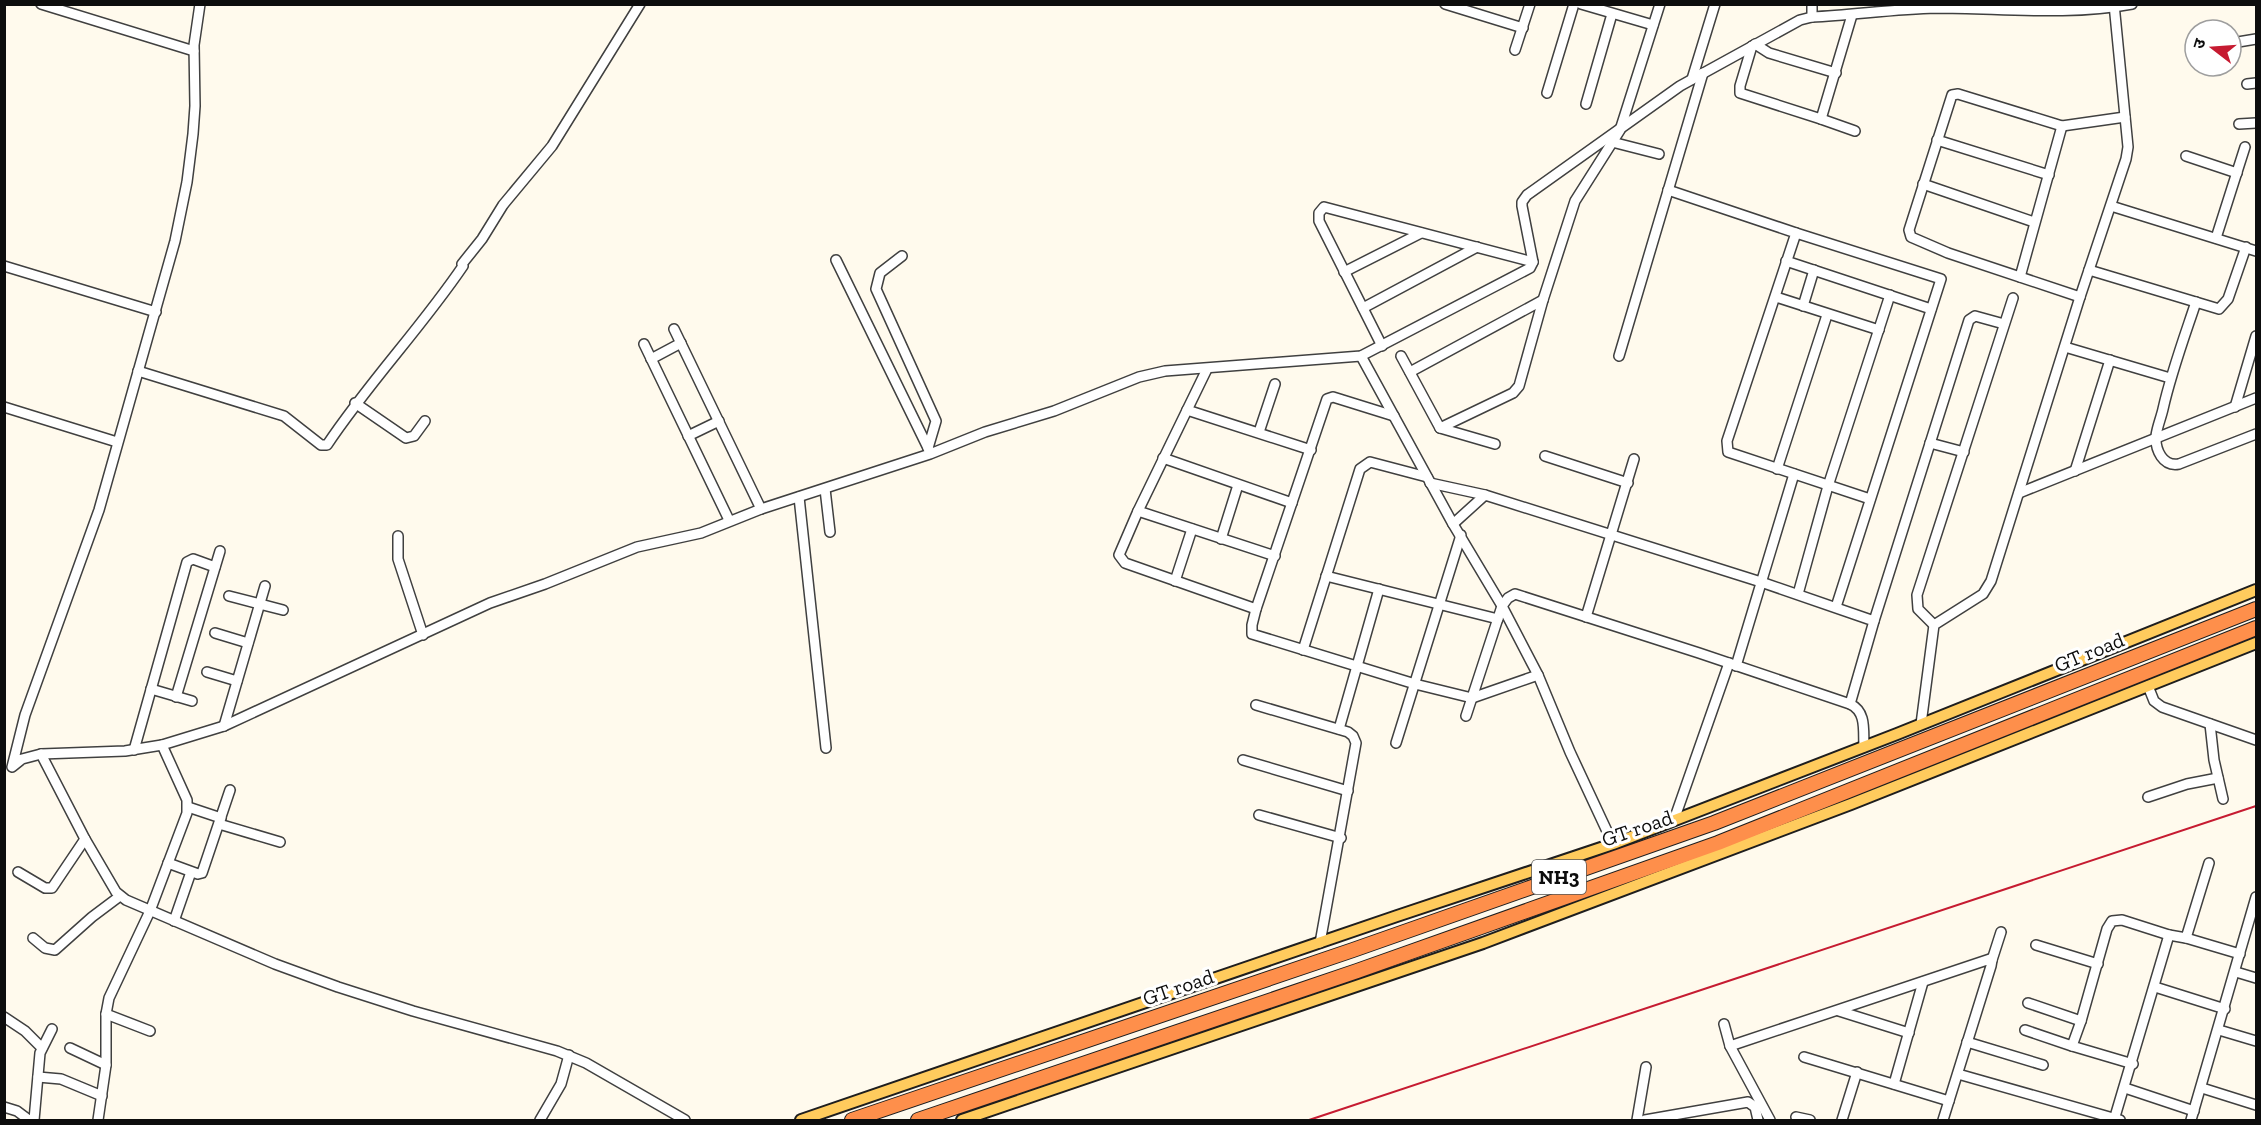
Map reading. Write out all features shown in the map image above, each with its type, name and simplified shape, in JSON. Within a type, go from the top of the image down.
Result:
[{"type":"highway","name":"GT road","points":[[852,1120],[1342,954],[1714,823],[2256,609]]},
{"type":"highway","name":"GT road","points":[[918,1120],[1368,968],[1718,843],[2256,628]]},
{"type":"main road","points":[[801,1120],[1396,915],[1613,844],[1864,747],[2256,590]]},
{"type":"main road","points":[[962,1120],[1483,943],[1851,804],[2256,643]]},
{"type":"street","points":[[41,4],[194,51]]},
{"type":"street","points":[[8,764],[99,510],[175,241],[187,182],[195,106],[194,51],[200,4]]},
{"type":"street","points":[[138,370],[284,416],[321,446],[327,445],[355,404],[447,289],[503,205],[552,146],[640,4]]},
{"type":"street","points":[[1445,4],[1522,27]]},
{"type":"street","points":[[1515,50],[1530,4]]},
{"type":"street","points":[[1547,93],[1574,4]]},
{"type":"street","points":[[1581,4],[1653,25]]},
{"type":"street","points":[[1440,428],[1516,391],[1575,201],[1620,130],[1660,4]]},
{"type":"street","points":[[1692,80],[1715,4]]},
{"type":"street","points":[[1812,4],[1812,17]]},
{"type":"street","points":[[8,764],[41,754],[135,750],[162,745],[224,726],[496,601],[628,551],[701,533],[729,520],[825,489],[929,451],[1054,411],[1139,376],[1165,371],[1361,356],[1530,268],[1533,262],[1522,206],[1524,198],[1680,86],[1795,23],[1812,17],[1948,7],[2132,4]]},
{"type":"street","points":[[1934,625],[1983,594],[1987,589],[2126,159],[2128,147],[2114,6]]},
{"type":"street","points":[[1586,105],[1612,14]]},
{"type":"street","points":[[1821,119],[1852,15]]},
{"type":"street","points":[[1753,45],[1769,53],[1836,73]]},
{"type":"street","points":[[1753,45],[1740,86],[1740,93],[1855,131]]},
{"type":"street","points":[[1619,356],[1703,74]]},
{"type":"street","points":[[2080,297],[1948,252],[1911,237],[1909,230],[1951,97],[1954,94],[2062,126],[2125,117]]},
{"type":"street","points":[[2238,124],[2256,123]]},
{"type":"street","points":[[2020,277],[2062,126]]},
{"type":"street","points":[[1937,140],[2049,175]]},
{"type":"street","points":[[1612,142],[1659,154]]},
{"type":"street","points":[[2216,238],[2245,147]]},
{"type":"street","points":[[2186,156],[2237,173]]},
{"type":"street","points":[[1923,184],[2034,222]]},
{"type":"street","points":[[1668,190],[1941,279],[1836,607]]},
{"type":"street","points":[[2111,206],[2256,251]]},
{"type":"street","points":[[1382,346],[1319,221],[1319,213],[1324,207],[1533,262]]},
{"type":"street","points":[[1344,272],[1422,233]]},
{"type":"street","points":[[1796,233],[1726,447],[1731,454],[1870,499]]},
{"type":"street","points":[[1363,308],[1477,247]]},
{"type":"street","points":[[2089,270],[2215,309],[2222,307],[2228,299],[2246,247]]},
{"type":"street","points":[[902,256],[880,273],[876,289],[936,421],[929,451]]},
{"type":"street","points":[[836,260],[929,451]]},
{"type":"street","points":[[1786,261],[1931,309]]},
{"type":"street","points":[[4,266],[156,312]]},
{"type":"street","points":[[1803,306],[1814,270]]},
{"type":"street","points":[[1798,594],[1828,486],[1890,296]]},
{"type":"street","points":[[1776,297],[1879,330]]},
{"type":"street","points":[[1934,625],[1918,609],[1917,595],[2013,298]]},
{"type":"street","points":[[1410,372],[1543,300]]},
{"type":"street","points":[[2196,302],[2170,378],[2156,438],[2163,460],[2173,465],[2256,434]]},
{"type":"street","points":[[1777,469],[1827,315]]},
{"type":"street","points":[[1850,704],[1874,621],[1970,320],[1975,316],[1980,316],[2004,324]]},
{"type":"street","points":[[674,329],[761,509]]},
{"type":"street","points":[[2235,407],[2256,336]]},
{"type":"street","points":[[651,359],[681,343]]},
{"type":"street","points":[[644,344],[729,520]]},
{"type":"street","points":[[2065,347],[2170,378]]},
{"type":"street","points":[[1361,356],[1453,524],[1502,606],[1538,675],[1570,752],[1613,844]]},
{"type":"street","points":[[1401,356],[1440,428],[1495,444]]},
{"type":"street","points":[[2075,471],[2110,360]]},
{"type":"street","points":[[1207,369],[1120,549],[1120,560],[1256,609]]},
{"type":"street","points":[[1259,432],[1275,384]]},
{"type":"street","points":[[1394,416],[1330,397],[1326,402],[1256,609],[1252,634],[1415,684],[1472,698],[1538,675]]},
{"type":"street","points":[[2019,493],[2256,398]]},
{"type":"street","points":[[355,404],[406,438],[414,436],[425,421]]},
{"type":"street","points":[[4,407],[117,442]]},
{"type":"street","points":[[1187,410],[1311,450]]},
{"type":"street","points":[[688,436],[719,421]]},
{"type":"street","points":[[1930,443],[1964,452]]},
{"type":"street","points":[[1545,456],[1628,483]]},
{"type":"street","points":[[1163,458],[1292,504]]},
{"type":"street","points":[[1586,617],[1634,459]]},
{"type":"street","points":[[1303,650],[1358,473],[1362,465],[1370,462],[1485,495],[1761,582],[1874,621]]},
{"type":"street","points":[[1674,820],[1733,665],[1794,474]]},
{"type":"street","points":[[1221,539],[1238,485]]},
{"type":"street","points":[[825,489],[830,532]]},
{"type":"street","points":[[1453,524],[1485,495]]},
{"type":"street","points":[[799,497],[826,748]]},
{"type":"street","points":[[1138,511],[1275,556]]},
{"type":"street","points":[[1175,581],[1192,529]]},
{"type":"street","points":[[1396,743],[1461,535]]},
{"type":"street","points":[[398,536],[398,559],[423,635]]},
{"type":"street","points":[[176,697],[220,550]]},
{"type":"street","points":[[135,750],[187,562],[193,559],[215,567]]},
{"type":"street","points":[[1326,576],[1498,619]]},
{"type":"street","points":[[224,726],[265,586]]},
{"type":"street","points":[[1339,729],[1380,589]]},
{"type":"street","points":[[1466,716],[1502,606],[1508,598],[1515,594],[1850,704],[1862,714],[1864,747]]},
{"type":"street","points":[[229,597],[283,610]]},
{"type":"street","points":[[1921,724],[1934,625]]},
{"type":"street","points":[[215,633],[248,643]]},
{"type":"street","points":[[207,672],[237,681]]},
{"type":"street","points":[[2148,686],[2154,701],[2159,705],[2256,740]]},
{"type":"street","points":[[151,689],[192,701]]},
{"type":"street","points":[[1256,705],[1339,729],[1353,736],[1356,743],[1341,838],[1320,943]]},
{"type":"street","points":[[2210,724],[2223,799]]},
{"type":"street","points":[[98,1120],[106,1065],[106,1014],[109,998],[150,911],[188,807],[162,745]]},
{"type":"street","points":[[41,754],[85,839],[120,896],[275,964],[338,987],[413,1011],[544,1046],[569,1056],[685,1120]]},
{"type":"street","points":[[1243,760],[1348,791]]},
{"type":"street","points":[[2148,797],[2187,784],[2218,778]]},
{"type":"street","points":[[168,863],[200,875],[202,873],[230,790]]},
{"type":"street","points":[[188,807],[280,842]]},
{"type":"street","points":[[1259,815],[1341,838]]},
{"type":"street","points":[[18,872],[45,888],[52,888],[85,839]]},
{"type":"street","points":[[2186,938],[2210,863]]},
{"type":"street","points":[[174,921],[191,872]]},
{"type":"street","points":[[33,938],[45,948],[55,950],[92,916],[120,896]]},
{"type":"street","points":[[2125,1088],[2193,1116],[2240,954],[2254,914],[2256,897]]},
{"type":"street","points":[[2072,1046],[2109,924],[2115,919],[2240,954]]},
{"type":"street","points":[[1943,1120],[2001,932]]},
{"type":"street","points":[[1958,1074],[2116,1120],[2169,935]]},
{"type":"street","points":[[2036,945],[2098,964]]},
{"type":"street","points":[[1730,1046],[1988,959],[1992,960]]},
{"type":"street","points":[[2236,972],[2256,978]]},
{"type":"street","points":[[1894,1084],[1923,982]]},
{"type":"street","points":[[2155,987],[2225,1009]]},
{"type":"street","points":[[2028,1003],[2081,1021]]},
{"type":"street","points":[[1839,1011],[1909,1033]]},
{"type":"street","points":[[106,1014],[150,1031]]},
{"type":"street","points":[[4,1017],[25,1031],[42,1048]]},
{"type":"street","points":[[1724,1024],[1730,1046],[1770,1120]]},
{"type":"street","points":[[4,1107],[17,1111],[31,1120],[42,1048],[52,1029]]},
{"type":"street","points":[[2025,1030],[2133,1064]]},
{"type":"street","points":[[2219,1030],[2256,1041]]},
{"type":"street","points":[[1967,1042],[2043,1065]]},
{"type":"street","points":[[70,1048],[106,1065]]},
{"type":"street","points":[[540,1120],[558,1091],[569,1056]]},
{"type":"street","points":[[1804,1056],[1949,1101]]},
{"type":"street","points":[[1637,1120],[1646,1067]]},
{"type":"street","points":[[1842,1120],[1857,1072]]},
{"type":"street","points":[[38,1077],[61,1079],[102,1096]]},
{"type":"street","points":[[2202,1088],[2256,1104]]},
{"type":"street","points":[[1645,1120],[1748,1102],[1755,1107],[1758,1120]]},
{"type":"street","points":[[1796,1117],[1810,1120]]},
{"type":"railway","points":[[1309,1120],[2256,806]]}]
